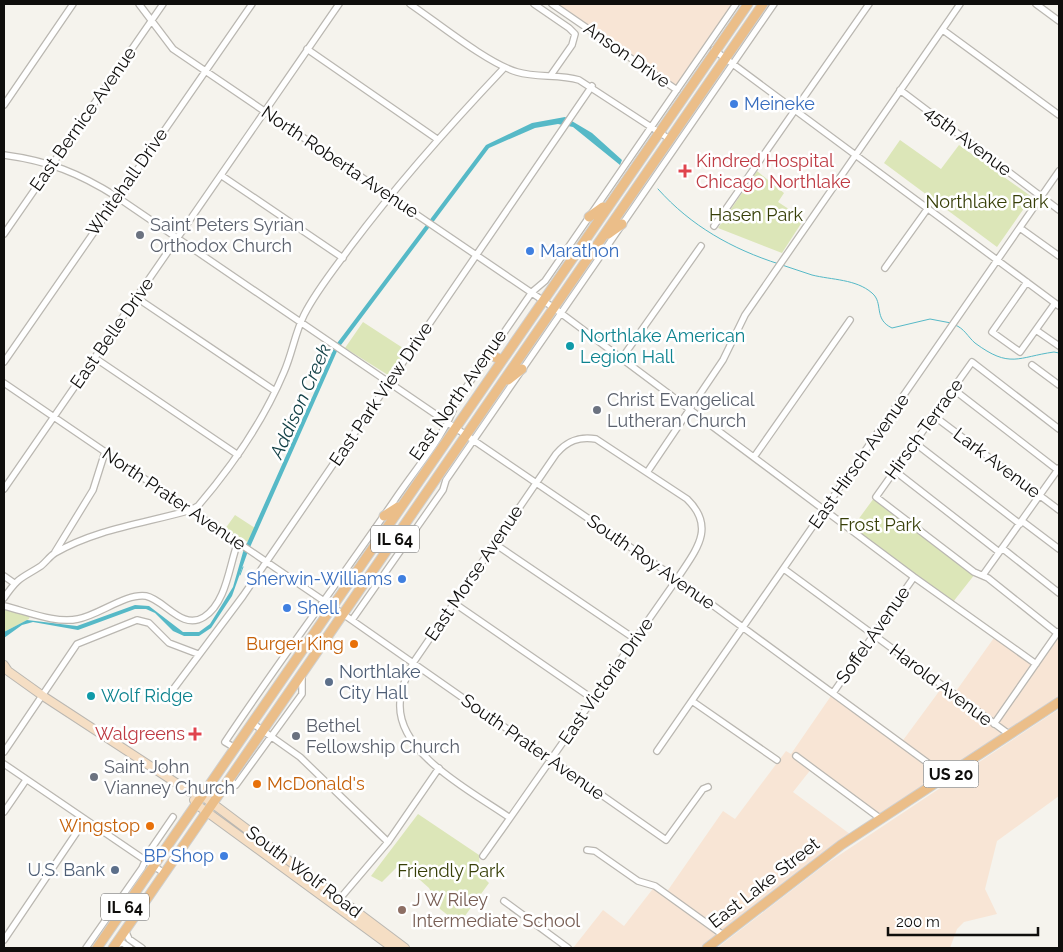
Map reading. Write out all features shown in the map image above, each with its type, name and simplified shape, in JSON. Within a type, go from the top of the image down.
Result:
[{"type":"main road","name":"East North Avenue","points":[[199,800],[252,723],[328,604],[406,500],[639,161],[655,130],[712,48],[748,4]]},
{"type":"main road","name":"East North Avenue","points":[[212,804],[232,782],[263,731],[396,537],[470,437],[499,388],[558,310],[600,240],[650,168],[673,142],[729,61],[763,4]]},
{"type":"main road","points":[[590,217],[613,199]]},
{"type":"main road","points":[[600,240],[622,224]]},
{"type":"main road","points":[[490,355],[502,360]]},
{"type":"main road","points":[[499,388],[522,369]]},
{"type":"main road","points":[[384,516],[406,500]]},
{"type":"main road","points":[[396,537],[406,544]]},
{"type":"main road","points":[[5,669],[190,792],[199,800]]},
{"type":"main road","name":"US 20","points":[[881,819],[1059,702]]},
{"type":"main road","name":"South Wolf Road","points":[[199,800],[212,804],[393,948]]},
{"type":"main road","name":"South Wolf Road","points":[[199,800],[206,812],[405,948]]},
{"type":"main road","name":"IL 64","points":[[97,948],[199,800]]},
{"type":"main road","name":"IL 64","points":[[123,945],[125,930],[212,804]]},
{"type":"main road","name":"East Lake Street","points":[[707,948],[841,845],[881,819]]},
{"type":"street","points":[[4,105],[73,4]]},
{"type":"street","name":"North Roberta Avenue","points":[[139,4],[151,22],[173,48],[558,310],[914,577]]},
{"type":"street","name":"East Bernice Avenue","points":[[4,234],[163,4]]},
{"type":"street","name":"Whitehall Drive","points":[[4,362],[252,4]]},
{"type":"street","name":"East Belle Drive","points":[[4,490],[339,4]]},
{"type":"street","points":[[410,4],[504,68],[532,75],[551,75],[579,80],[592,86],[673,142]]},
{"type":"street","points":[[534,4],[570,28],[575,34],[572,45],[551,75]]},
{"type":"street","name":"Anson Drive","points":[[552,4],[677,90]]},
{"type":"street","name":"East North Avenue","points":[[235,748],[225,742],[291,644],[328,604],[448,421],[456,402],[532,292],[540,288],[655,130],[677,90],[712,48],[736,4]]},
{"type":"street","name":"East North Avenue","points":[[729,61],[774,4]]},
{"type":"street","points":[[714,226],[869,4]]},
{"type":"street","points":[[648,471],[691,410],[729,350],[745,314],[960,4]]},
{"type":"street","points":[[1036,4],[1059,21]]},
{"type":"street","points":[[943,30],[1059,115]]},
{"type":"street","points":[[712,48],[998,260],[1027,282],[1057,305],[1020,352],[992,332],[1027,282]]},
{"type":"street","points":[[308,49],[437,139]]},
{"type":"street","points":[[54,554],[110,530],[191,510],[206,496],[238,455],[275,391],[301,322],[343,258],[389,195],[437,139],[504,68]]},
{"type":"street","name":"East Park View Drive","points":[[166,699],[198,654],[244,596],[266,561],[592,86]]},
{"type":"street","name":"45th Avenue","points":[[900,90],[1059,210]]},
{"type":"street","name":"East North Avenue","points":[[352,620],[442,490],[470,437],[522,369],[558,310],[622,224],[673,142]]},
{"type":"street","name":"South Roy Avenue","points":[[4,154],[52,164],[81,175],[117,197],[677,579],[947,777]]},
{"type":"street","name":"East Hirsch Avenue","points":[[657,751],[1059,171]]},
{"type":"street","points":[[222,176],[343,258]]},
{"type":"street","points":[[885,268],[928,208]]},
{"type":"street","points":[[1020,228],[1059,256]]},
{"type":"street","points":[[622,358],[701,246]]},
{"type":"street","points":[[137,298],[275,391]]},
{"type":"street","points":[[754,458],[850,320]]},
{"type":"street","points":[[1036,330],[1059,346]]},
{"type":"street","points":[[95,358],[238,455]]},
{"type":"street","name":"Hirsch Terrace","points":[[982,575],[974,572],[876,497],[972,362],[1059,428]]},
{"type":"street","points":[[1032,365],[1059,386]]},
{"type":"street","name":"North Prater Avenue","points":[[4,384],[343,614]]},
{"type":"street","points":[[953,389],[1059,470],[982,575],[1058,632],[994,724]]},
{"type":"street","name":"Lark Avenue","points":[[934,416],[1059,510]]},
{"type":"street","name":"East Morse Avenue","points":[[510,818],[439,768],[421,753],[408,738],[401,719],[401,690],[413,663],[536,483],[563,447],[573,440],[584,438],[603,442],[648,471]]},
{"type":"street","points":[[914,443],[1059,549]]},
{"type":"street","points":[[4,598],[14,583],[26,572],[46,562],[54,554],[90,495],[105,452]]},
{"type":"street","name":"East Victoria Drive","points":[[483,856],[677,579],[702,536],[702,520],[699,513],[687,499],[648,471]]},
{"type":"street","points":[[895,471],[1059,593]]},
{"type":"street","points":[[4,606],[62,620],[76,620],[132,598],[144,596],[151,598],[182,618],[196,620],[204,616],[217,602],[225,584],[238,542]]},
{"type":"street","points":[[495,544],[635,639]]},
{"type":"street","name":"Harold Avenue","points":[[784,569],[1010,735]]},
{"type":"street","points":[[4,576],[14,583]]},
{"type":"street","points":[[914,577],[1036,664]]},
{"type":"street","name":"Soffel Avenue","points":[[833,693],[914,577]]},
{"type":"street","points":[[454,603],[593,699]]},
{"type":"street","name":"South Prater Avenue","points":[[343,614],[666,840],[703,789],[708,787]]},
{"type":"street","points":[[4,752],[78,644],[133,621],[149,623],[169,643],[198,654]]},
{"type":"street","points":[[232,782],[251,764],[302,694],[302,674]]},
{"type":"street","points":[[692,701],[777,760]]},
{"type":"street","points":[[252,723],[300,757],[388,842]]},
{"type":"street","points":[[796,756],[881,819]]},
{"type":"street","points":[[4,764],[164,873]]},
{"type":"street","points":[[337,902],[388,842],[439,768]]},
{"type":"street","points":[[4,812],[26,780]]},
{"type":"street","points":[[86,948],[173,817]]},
{"type":"street","points":[[4,940],[85,820]]},
{"type":"street","points":[[587,850],[596,851],[638,880],[655,886],[723,935]]},
{"type":"street","points":[[504,901],[568,948]]},
{"type":"street","points":[[125,930],[123,945],[142,948]]},
{"type":"shaded area","points":[[552,4],[736,4],[677,90]]},
{"type":"shaded area","points":[[1059,630],[1059,702],[881,819],[812,768],[793,792],[854,837],[707,948],[573,948],[603,910],[624,926],[655,886],[666,893],[723,811],[735,819],[786,751],[791,754],[833,693],[901,743],[943,686],[954,694],[996,635],[1036,663]]},
{"type":"shaded area","points":[[1059,709],[1059,796],[997,841],[985,889],[997,914],[964,922],[957,929],[950,948],[717,948],[826,864]]},
{"type":"green space","name":"Northlake Park","points":[[900,140],[941,169],[959,145],[1032,197],[997,247],[884,163]]},
{"type":"green space","name":"Hasen Park","points":[[757,171],[784,193],[778,202],[804,219],[782,253],[718,228]]},
{"type":"green space","points":[[363,322],[406,350],[388,375],[345,348]]},
{"type":"green space","name":"Frost Park","points":[[874,498],[975,574],[953,602],[852,528]]},
{"type":"green space","points":[[235,515],[255,528],[248,542],[225,529]]},
{"type":"green space","points":[[4,609],[30,615],[29,619],[4,632]]},
{"type":"green space","name":"Friendly Park","points":[[418,814],[479,855],[480,874],[489,883],[459,924],[440,909],[429,888],[401,863],[382,882],[371,876]]},
{"type":"water","points":[[565,117],[592,133],[622,160],[620,165],[573,127],[558,124],[535,128],[489,148],[338,349],[247,554],[232,596],[211,628],[199,636],[184,636],[173,631],[155,613],[146,609],[135,609],[78,630],[33,622],[22,625],[4,638],[4,632],[27,620],[77,626],[135,605],[149,606],[183,632],[199,632],[210,624],[233,587],[243,552],[335,346],[486,145],[532,123]]},
{"type":"waterway","name":"Addison Creek","points":[[658,189],[684,214],[713,235],[745,251],[779,264]]},
{"type":"waterway","name":"Addison Creek","points":[[782,265],[812,275],[851,282],[866,288],[876,297],[880,316],[892,328],[930,319],[951,323]]},
{"type":"waterway","name":"Addison Creek","points":[[955,325],[963,330],[975,343],[987,351],[1006,359],[1054,352],[1059,353]]},
{"type":"waterway","name":"Addison Creek","points":[[240,575],[243,567]]},
{"type":"place","name":"Meineke","points":[[734,104]]},
{"type":"place","name":"Kindred Hospital Chicago Northlake","points":[[685,171]]},
{"type":"place","name":"Saint Peters Syrian Orthodox Church","points":[[140,235]]},
{"type":"place","name":"Marathon","points":[[530,251]]},
{"type":"place","name":"Northlake American Legion Hall","points":[[570,346]]},
{"type":"place","name":"Christ Evangelical Lutheran Church","points":[[597,410]]},
{"type":"place","name":"Sherwin-Williams","points":[[402,579]]},
{"type":"place","name":"Shell","points":[[287,608]]},
{"type":"place","name":"Burger King","points":[[354,644]]},
{"type":"place","name":"Northlake City Hall","points":[[329,682]]},
{"type":"place","name":"Wolf Ridge","points":[[91,696]]},
{"type":"place","name":"Walgreens","points":[[195,734]]},
{"type":"place","name":"Bethel Fellowship Church","points":[[296,736]]},
{"type":"place","name":"Saint John Vianney Church","points":[[94,777]]},
{"type":"place","name":"McDonald's","points":[[257,784]]},
{"type":"place","name":"Wingstop","points":[[150,826]]},
{"type":"place","name":"BP Shop","points":[[224,856]]},
{"type":"place","name":"U.S. Bank","points":[[115,870]]},
{"type":"place","name":"J W Riley Intermediate School","points":[[402,910]]}]
